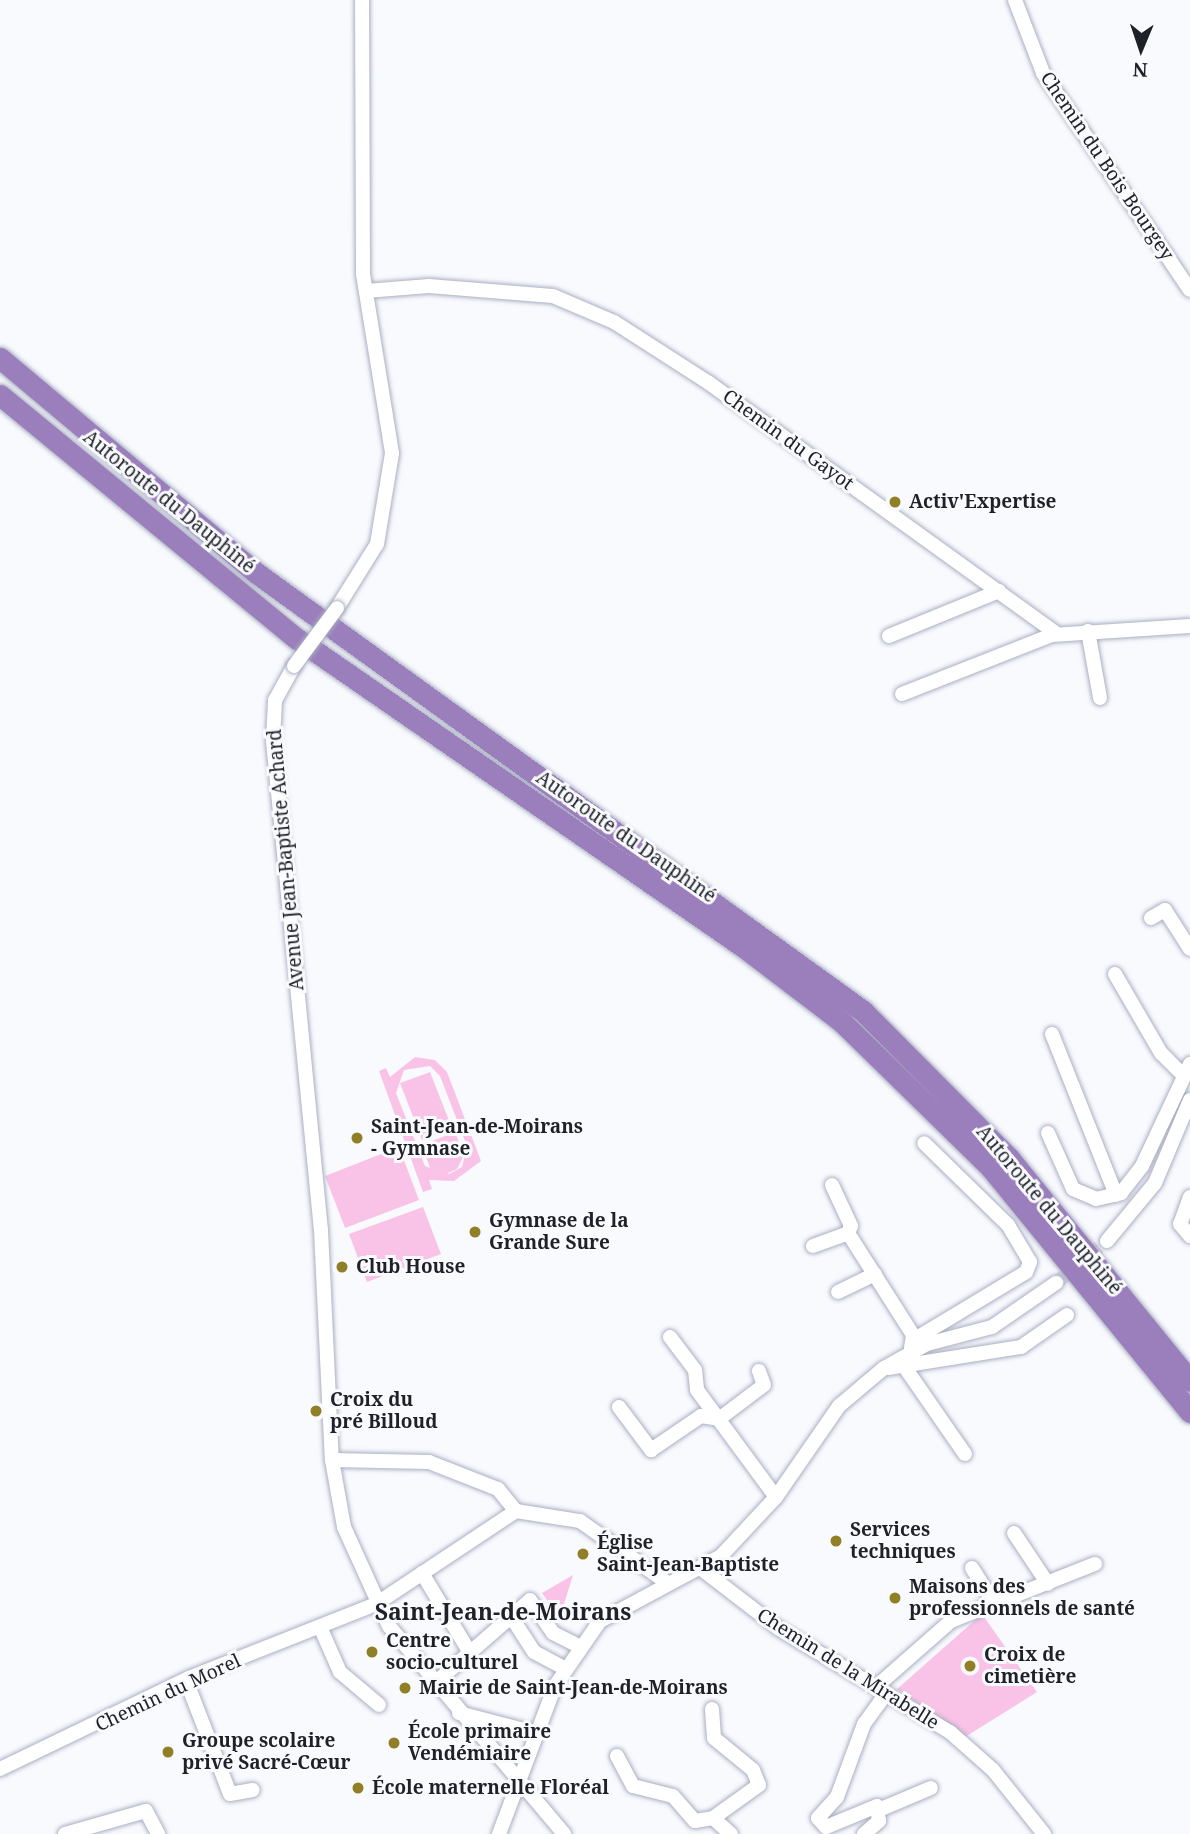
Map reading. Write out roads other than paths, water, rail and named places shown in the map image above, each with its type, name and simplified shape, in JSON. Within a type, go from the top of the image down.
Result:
[{"type":"highway","name":"Autoroute du Dauphiné","points":[[0,358],[255,572],[863,1011],[1009,1158],[1190,1381]]},
{"type":"highway","name":"Autoroute du Dauphiné","points":[[0,395],[296,638],[842,1022],[991,1168],[1190,1412]]},
{"type":"street","name":"Avenue Jean-Baptiste Achard","points":[[362,0],[366,291],[391,434],[390,480],[377,544],[337,608],[294,666],[275,700],[272,727],[321,1230],[332,1460],[344,1527],[376,1604],[499,1763],[525,1783],[564,1834]]},
{"type":"street","name":"Chemin du Bois Bourgey","points":[[1015,0],[1043,74],[1190,290]]},
{"type":"street","name":"Chemin du Gayot","points":[[366,291],[429,286],[553,296],[614,322],[1057,634]]},
{"type":"street","points":[[889,636],[999,591]]},
{"type":"street","points":[[902,694],[1057,634],[1190,626]]},
{"type":"street","points":[[1088,631],[1100,698]]},
{"type":"street","points":[[1151,918],[1165,910],[1190,949]]},
{"type":"street","points":[[1048,1133],[1073,1189],[1096,1199],[1116,1195],[1133,1181],[1186,1069],[1161,1053],[1115,974]]},
{"type":"street","points":[[1052,1034],[1116,1195]]},
{"type":"street","points":[[1107,1241],[1155,1182],[1188,1112]]},
{"type":"street","points":[[907,1359],[920,1336],[1026,1272],[1030,1262],[1008,1225],[924,1143]]},
{"type":"street","points":[[813,1246],[848,1233],[851,1226],[832,1185]]},
{"type":"street","points":[[1190,1197],[1180,1219],[1190,1236]]},
{"type":"street","points":[[848,1233],[914,1335],[907,1359],[965,1454]]},
{"type":"street","points":[[838,1292],[875,1275]]},
{"type":"street","points":[[499,1834],[525,1783],[535,1733],[566,1669],[600,1621],[666,1582],[704,1571],[780,1491],[839,1406],[884,1368],[992,1327],[1056,1283]]},
{"type":"street","points":[[907,1359],[1021,1348],[1067,1315]]},
{"type":"street","points":[[670,1337],[719,1419],[780,1491]]},
{"type":"street","points":[[619,1407],[651,1450],[701,1416],[719,1419],[764,1385],[759,1371]]},
{"type":"street","points":[[332,1460],[429,1462],[498,1489],[516,1511],[580,1521],[666,1582]]},
{"type":"street","name":"Chemin du Morel","points":[[0,1769],[186,1680],[321,1629],[376,1604],[516,1511]]},
{"type":"street","points":[[1014,1533],[1048,1584]]},
{"type":"street","points":[[931,1788],[881,1809],[867,1807],[826,1827],[818,1818],[837,1797],[864,1724],[881,1690],[951,1621],[992,1600],[1048,1584],[1095,1564]]},
{"type":"street","points":[[972,1567],[992,1600]]},
{"type":"street","name":"Chemin de la Mirabelle","points":[[704,1571],[778,1628],[881,1690],[976,1752],[1044,1834]]},
{"type":"street","points":[[422,1573],[470,1653]]},
{"type":"street","points":[[435,1683],[530,1600],[553,1633],[581,1647]]},
{"type":"street","points":[[510,1615],[534,1651],[566,1669]]},
{"type":"street","points":[[321,1629],[340,1672],[379,1705]]},
{"type":"street","points":[[186,1680],[230,1794],[253,1790]]},
{"type":"street","points":[[617,1756],[633,1786],[673,1797],[695,1821],[713,1818],[759,1785],[753,1770],[714,1738],[712,1709]]},
{"type":"street","points":[[459,1713],[535,1733]]},
{"type":"street","points":[[864,1834],[881,1809]]},
{"type":"street","points":[[65,1834],[146,1811],[158,1834]]},
{"type":"street","points":[[713,1818],[731,1834]]},
{"type":"tunnel","points":[[1056,1283],[1107,1241]]},
{"type":"place","name":"Activ'Expertise","points":[[895,502]]},
{"type":"place","name":"Saint-Jean-de-Moirans - Gymnase","points":[[357,1138]]},
{"type":"place","name":"Gymnase de la Grande Sure","points":[[475,1232]]},
{"type":"place","name":"Club House","points":[[342,1267]]},
{"type":"place","name":"Croix du pré Billoud","points":[[316,1411]]},
{"type":"place","name":"Services techniques","points":[[836,1541]]},
{"type":"place","name":"Église Saint-Jean-Baptiste","points":[[583,1554]]},
{"type":"place","name":"Maisons des professionnels de santé","points":[[895,1598]]},
{"type":"place","name":"Centre socio-culturel","points":[[372,1652]]},
{"type":"place","name":"Croix de cimetière","points":[[970,1666]]},
{"type":"place","name":"Mairie de Saint-Jean-de-Moirans","points":[[405,1688]]},
{"type":"place","name":"École primaire Vendémiaire","points":[[394,1743]]},
{"type":"place","name":"Groupe scolaire privé Sacré-Cœur","points":[[168,1752]]},
{"type":"place","name":"École maternelle Floréal","points":[[358,1788]]},
{"type":"district","name":"Saint-Jean-de-Moirans","points":[[503,1611]]}]
